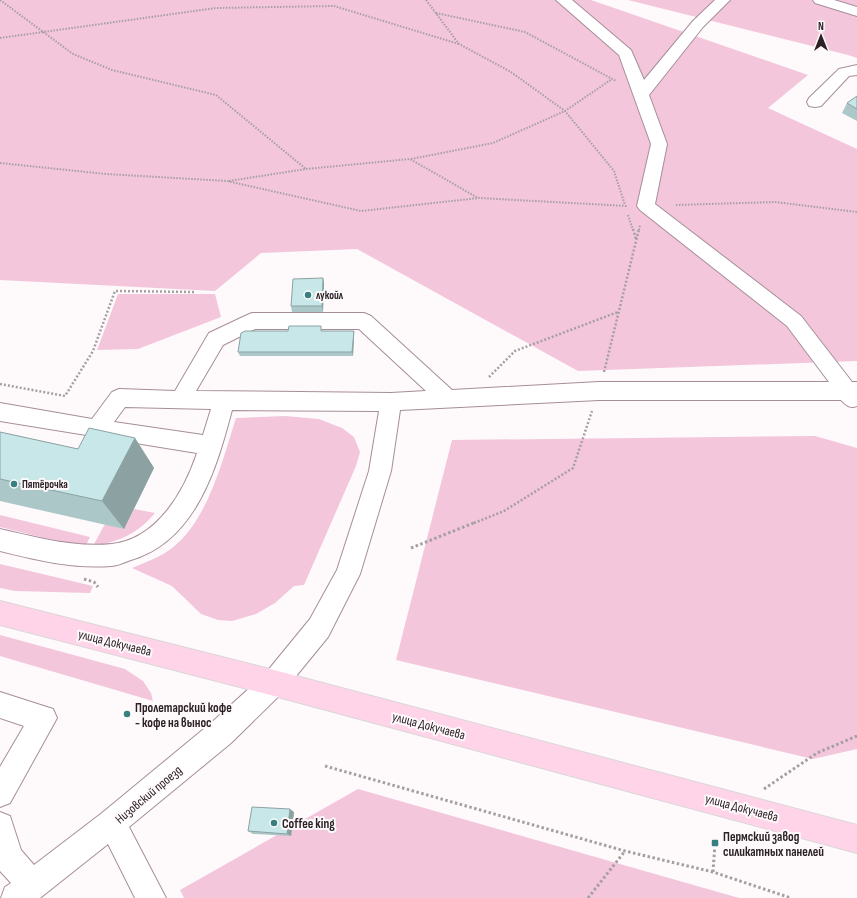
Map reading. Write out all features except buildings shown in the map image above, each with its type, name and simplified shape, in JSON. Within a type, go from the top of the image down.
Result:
[{"type":"main road","name":"улица Докучаева","points":[[0,613],[274,683],[739,806],[857,839]]},
{"type":"street","points":[[563,0],[626,53],[659,144],[646,206],[794,321],[853,395]]},
{"type":"street","points":[[641,94],[698,24],[723,0]]},
{"type":"street","points":[[820,0],[857,12]]},
{"type":"street","points":[[815,102],[844,72],[857,70]]},
{"type":"street","points":[[180,400],[216,339],[252,321],[364,321],[457,398]]},
{"type":"street","points":[[97,429],[119,398],[224,401],[391,402],[599,391],[853,395]]},
{"type":"street","points":[[0,540],[79,556],[112,555],[129,551],[150,542],[165,531],[181,512],[194,491],[212,446],[224,401]]},
{"type":"street","name":"Низовский проезд","points":[[24,892],[112,823],[221,733],[274,683],[319,628],[348,574],[380,471],[391,402]]},
{"type":"street","points":[[0,412],[97,429],[212,446]]},
{"type":"street","points":[[0,705],[44,718],[0,792]]},
{"type":"street","points":[[112,823],[151,898]]},
{"type":"street","points":[[0,826],[8,858],[24,892]]},
{"type":"path","points":[[0,0],[73,54],[112,70],[216,95],[306,169]]},
{"type":"path","points":[[426,0],[459,44]]},
{"type":"path","points":[[0,38],[216,8],[334,6],[459,44],[512,72],[565,111],[614,171],[636,239]]},
{"type":"path","points":[[436,13],[525,32],[641,94]]},
{"type":"path","points":[[227,181],[306,169],[410,159],[493,143],[565,111],[612,79]]},
{"type":"path","points":[[410,159],[479,198]]},
{"type":"path","points":[[0,163],[106,174],[227,181],[361,211],[479,198],[625,206],[775,202],[857,212]]},
{"type":"path","points":[[0,384],[65,396],[92,351],[115,291],[196,292]]},
{"type":"path","points":[[457,398],[515,351],[618,312]]},
{"type":"path","points":[[739,806],[817,753],[857,736]]},
{"type":"path","points":[[325,766],[625,851],[713,872],[791,898]]},
{"type":"path","points":[[713,872],[715,843]]},
{"type":"path","points":[[588,898],[625,851]]},
{"type":"shaded area","points":[[0,0],[591,0],[808,75],[768,108],[857,149],[857,361],[578,371],[357,249],[261,253],[215,291],[0,280]]},
{"type":"shaded area","points":[[628,0],[857,0],[857,58],[848,55]]},
{"type":"shaded area","points":[[118,294],[215,294],[221,317],[138,349],[97,350]]},
{"type":"shaded area","points":[[285,416],[319,419],[342,428],[354,437],[360,452],[356,466],[304,585],[294,586],[275,603],[256,614],[232,621],[218,620],[201,614],[172,586],[132,568],[165,553],[180,541],[192,527],[211,492],[236,418]]},
{"type":"shaded area","points":[[815,436],[857,448],[857,749],[813,759],[396,660],[452,440]]},
{"type":"shaded area","points":[[134,509],[155,513],[142,526],[128,536],[112,542],[93,546],[105,524],[124,529]]},
{"type":"shaded area","points":[[0,515],[90,537],[86,545],[77,546],[0,527]]},
{"type":"shaded area","points":[[0,564],[93,586],[90,593],[15,591],[0,588]]},
{"type":"shaded area","points":[[0,635],[125,669],[143,681],[151,693],[153,701],[0,656]]},
{"type":"shaded area","points":[[358,789],[739,898],[184,898],[180,890]]},
{"type":"place","name":"лукойл","points":[[308,295]]},
{"type":"place","name":"Пятёрочка","points":[[14,484]]},
{"type":"place","name":"Пролетарский кофе - кофе на вынос","points":[[127,714]]},
{"type":"place","name":"Coffee king","points":[[274,823]]},
{"type":"place","name":"Пермский завод силикатных панелей","points":[[715,843]]}]
